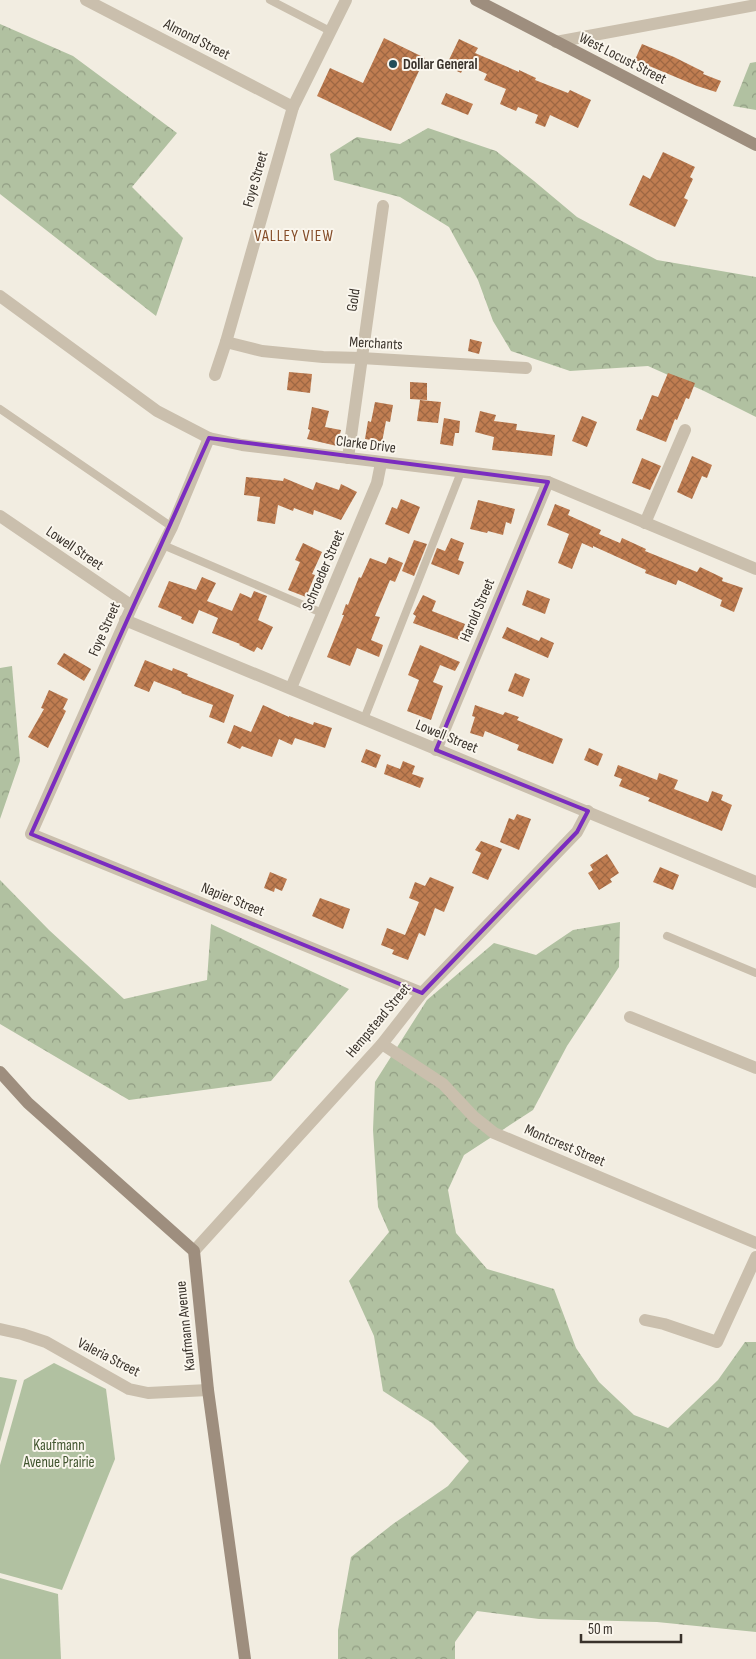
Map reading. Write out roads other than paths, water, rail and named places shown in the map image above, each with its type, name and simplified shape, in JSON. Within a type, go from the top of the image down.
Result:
[{"type":"main road","name":"West Locust Street","points":[[476,0],[756,145]]},
{"type":"main road","points":[[0,1072],[28,1103],[194,1252]]},
{"type":"main road","name":"Kaufmann Avenue","points":[[194,1252],[208,1390],[245,1659]]},
{"type":"street","name":"Almond Street","points":[[86,0],[292,107]]},
{"type":"street","name":"Foye Street","points":[[215,375],[292,107],[346,0]]},
{"type":"street","points":[[556,42],[756,5]]},
{"type":"street","name":"Gold","points":[[348,458],[383,206]]},
{"type":"street","name":"Clarke Drive","points":[[0,296],[157,411],[209,438],[242,445],[548,482],[756,569]]},
{"type":"street","name":"Merchants","points":[[226,342],[262,351],[323,357],[526,368]]},
{"type":"street","points":[[645,523],[685,430]]},
{"type":"street","name":"Foye Street","points":[[31,834],[125,620],[172,527],[209,438]]},
{"type":"street","name":"Schroeder Street","points":[[291,688],[377,483],[381,463]]},
{"type":"street","name":"Harold Street","points":[[436,750],[548,482]]},
{"type":"street","name":"Lowell Street","points":[[0,516],[132,606]]},
{"type":"street","name":"Lowell Street","points":[[125,620],[756,882]]},
{"type":"street","name":"Hempstead Street","points":[[194,1252],[382,1044],[422,993],[576,832],[588,811]]},
{"type":"street","name":"Napier Street","points":[[31,834],[422,993]]},
{"type":"street","points":[[630,1017],[756,1068]]},
{"type":"street","name":"Montcrest Street","points":[[382,1044],[443,1084],[474,1117],[494,1133],[756,1243]]},
{"type":"street","points":[[644,1320],[664,1324],[717,1342],[756,1257]]},
{"type":"street","name":"Valeria Street","points":[[0,1330],[22,1334],[46,1342],[129,1389],[148,1393],[208,1390]]},
{"type":"lane","points":[[270,0],[330,31]]},
{"type":"lane","points":[[0,409],[172,527]]},
{"type":"lane","points":[[364,719],[461,472]]},
{"type":"lane","points":[[163,545],[322,613]]},
{"type":"lane","points":[[667,936],[756,973]]},
{"type":"place","name":"Dollar General","points":[[393,64]]},
{"type":"district","name":"VALLEY VIEW","points":[[294,235]]},
{"type":"park label","name":"Kaufmann Avenue Prairie","points":[[59,1454]]}]
